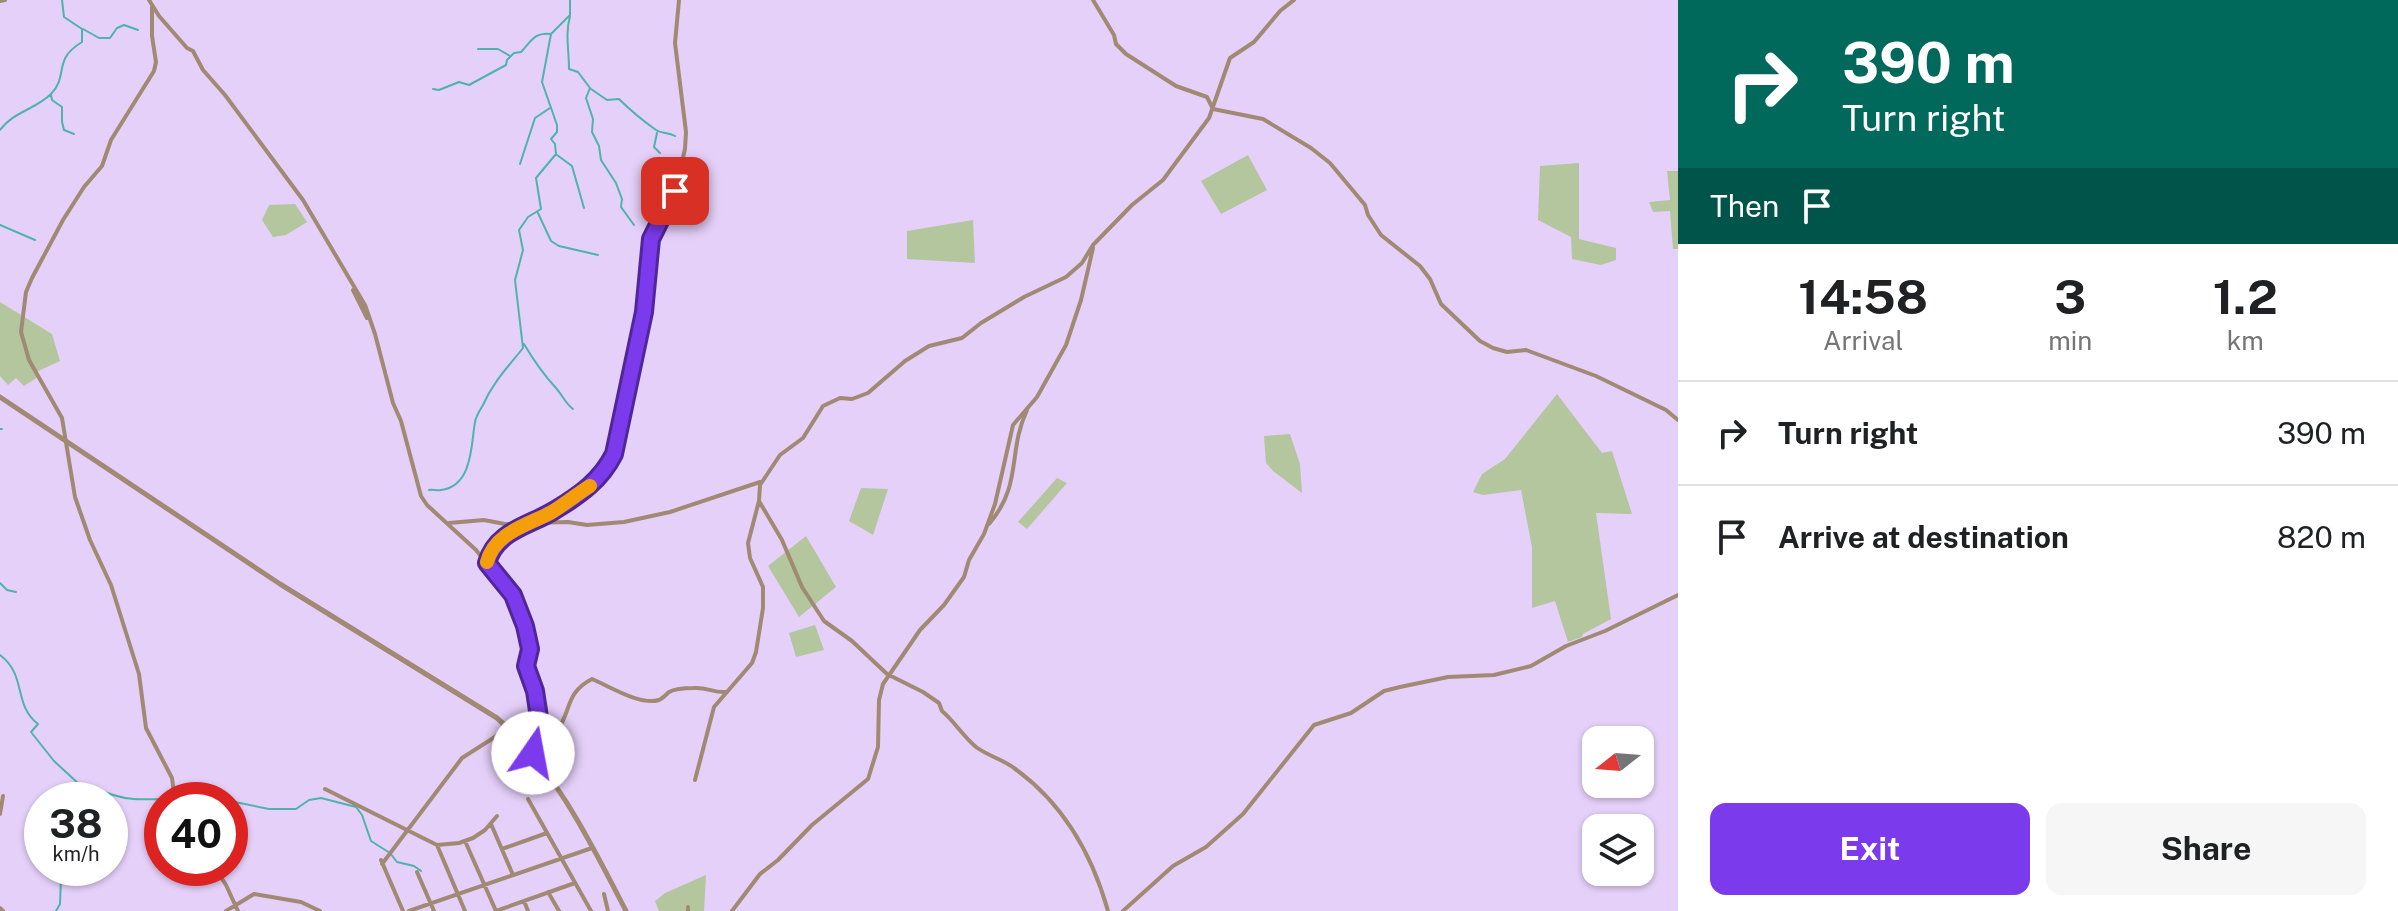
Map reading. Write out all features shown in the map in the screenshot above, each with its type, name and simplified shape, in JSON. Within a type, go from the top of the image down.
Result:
[{"type":"street","points":[[149,0],[187,48],[193,51],[203,70],[288,179],[364,303],[421,496],[487,563],[513,595],[530,649],[526,666],[535,691],[546,770]]},
{"type":"street","points":[[487,563],[497,542],[555,510],[592,485],[604,473],[614,454],[644,312],[651,239],[675,191],[685,149],[686,132],[675,43],[679,0]]},
{"type":"street","points":[[1093,0],[1118,47],[1138,64],[1176,86],[1207,97],[1213,109]]},
{"type":"street","points":[[695,780],[714,707],[752,663],[761,625],[763,587],[750,558],[748,543],[760,485],[780,455],[803,438],[823,406],[840,398],[852,399],[868,393],[905,361],[929,346],[962,338],[1024,297],[1060,282],[1082,263],[1093,245],[1132,205],[1163,180],[1213,109],[1230,58],[1254,42],[1272,19],[1294,0]]},
{"type":"street","points":[[152,7],[154,71],[111,140],[102,166],[63,220],[26,292],[22,336],[29,360],[62,418],[75,497],[111,585],[139,674],[146,728],[173,782]]},
{"type":"street","points":[[1213,109],[1263,119],[1330,163],[1365,205],[1381,235],[1420,266],[1430,279],[1441,304],[1480,341],[1507,352],[1526,350],[1596,376],[1666,410],[1678,420]]},
{"type":"street","points":[[987,526],[1013,425],[1028,407],[1066,345],[1081,300],[1093,245]]},
{"type":"street","points":[[0,397],[280,584],[509,728],[546,770],[626,911]]},
{"type":"street","points":[[732,911],[760,874],[812,825],[868,779],[878,747],[879,700],[887,674],[920,630],[953,594],[987,526],[1007,498],[1016,442],[1028,407]]},
{"type":"street","points":[[448,523],[484,520],[505,524],[624,522],[670,512],[763,481]]},
{"type":"street","points":[[759,501],[782,540],[802,587],[824,621],[852,641],[887,674],[939,703],[942,711],[978,748],[1012,766],[1038,789],[1063,816],[1092,861],[1108,911]]},
{"type":"street","points":[[1123,911],[1173,866],[1206,847],[1243,814],[1314,725],[1351,713],[1384,691],[1448,677],[1494,675],[1531,666],[1566,646],[1605,631],[1678,595]]},
{"type":"street","points":[[533,754],[555,735],[572,694],[592,679],[629,697],[654,701],[683,688],[706,687],[716,693],[726,691]]},
{"type":"street","points":[[509,728],[462,758],[382,862],[406,911],[592,848]]},
{"type":"street","points":[[325,789],[437,845],[465,841],[491,824],[497,816]]},
{"type":"street","points":[[0,814],[3,796]]},
{"type":"street","points":[[528,799],[591,911]]},
{"type":"street","points":[[491,824],[513,875]]},
{"type":"street","points":[[502,849],[547,833]]},
{"type":"street","points":[[465,841],[496,911],[575,883]]},
{"type":"street","points":[[437,845],[465,911]]},
{"type":"street","points":[[417,872],[434,911]]},
{"type":"street","points":[[226,886],[238,911]]},
{"type":"street","points":[[548,892],[559,911]]},
{"type":"street","points":[[226,911],[254,894],[301,902],[320,911]]},
{"type":"street","points":[[604,894],[608,911]]},
{"type":"street","points":[[524,901],[528,911]]},
{"type":"green space","points":[[1248,155],[1267,190],[1221,214],[1201,181]]},
{"type":"green space","points":[[1579,163],[1579,239],[1616,248],[1616,260],[1601,265],[1572,259],[1571,237],[1538,220],[1540,166]]},
{"type":"green space","points":[[1667,171],[1678,171],[1678,249],[1673,249],[1670,211],[1653,212],[1649,202],[1670,200]]},
{"type":"green space","points":[[295,204],[307,222],[286,235],[273,237],[262,220],[269,205]]},
{"type":"green space","points":[[973,220],[975,263],[907,259],[907,231]]},
{"type":"green space","points":[[0,302],[52,334],[60,361],[36,372],[38,377],[24,386],[16,378],[8,385],[0,376]]},
{"type":"green space","points":[[1557,394],[1602,453],[1612,451],[1632,514],[1596,513],[1611,619],[1568,642],[1555,601],[1532,608],[1532,547],[1521,490],[1483,495],[1473,492],[1482,474],[1505,459]]},
{"type":"green space","points":[[1290,434],[1300,464],[1302,493],[1266,463],[1264,436]]},
{"type":"green space","points":[[1057,478],[1067,483],[1027,529],[1018,522]]},
{"type":"green space","points":[[861,488],[888,489],[873,535],[849,521]]},
{"type":"green space","points":[[806,536],[836,587],[799,617],[768,566]]},
{"type":"green space","points":[[815,625],[824,650],[796,657],[789,633]]},
{"type":"green space","points":[[706,875],[704,911],[659,911],[655,901],[665,893]]},
{"type":"waterway","points":[[0,130],[11,119],[51,94],[59,81],[67,55],[82,42],[82,29],[64,17],[62,0]]},
{"type":"waterway","points":[[429,490],[451,487],[465,473],[477,415],[496,382],[523,348],[515,280],[523,250],[519,230],[528,217],[541,209],[536,178],[556,154],[551,139],[557,132],[557,125],[542,82],[551,34],[570,15],[570,0]]},
{"type":"waterway","points":[[570,16],[567,36],[569,69],[578,72],[590,88],[586,98],[593,119],[592,132],[601,160],[616,183],[622,199],[621,207],[634,225]]},
{"type":"waterway","points":[[83,29],[99,38],[110,38],[117,28],[124,25],[138,30]]},
{"type":"waterway","points":[[433,89],[439,90],[459,82],[469,85],[506,65],[514,53],[521,52],[537,36],[551,34]]},
{"type":"waterway","points":[[478,49],[498,49],[510,56]]},
{"type":"waterway","points":[[591,89],[607,100],[619,99],[656,130],[675,136]]},
{"type":"waterway","points":[[51,95],[52,100],[62,107],[64,130],[74,134]]},
{"type":"waterway","points":[[520,164],[535,118],[550,108]]},
{"type":"waterway","points":[[657,133],[654,147],[660,153]]},
{"type":"waterway","points":[[557,155],[572,166],[584,208]]},
{"type":"waterway","points":[[538,213],[551,241],[559,246],[598,255]]},
{"type":"waterway","points":[[0,225],[35,240]]},
{"type":"waterway","points":[[524,344],[573,409]]},
{"type":"waterway","points":[[0,583],[7,590],[16,592]]},
{"type":"waterway","points":[[0,655],[14,672],[25,708],[38,724],[31,732],[54,761],[77,782]]},
{"type":"waterway","points":[[128,798],[144,799]]},
{"type":"waterway","points":[[248,805],[269,809],[296,809],[309,800],[321,798],[356,807],[371,841],[390,853],[397,862],[421,871]]},
{"type":"waterway","points":[[56,911],[60,904],[61,886]]},
{"type":"slow traffic","points":[[487,562],[497,542],[555,510],[590,486]]},
{"type":"route","points":[[533,753],[543,744],[543,732],[535,691],[526,666],[530,649],[525,626],[513,595],[487,563],[497,542],[555,510],[592,485],[604,473],[614,454],[644,312],[651,239],[675,191]]}]
